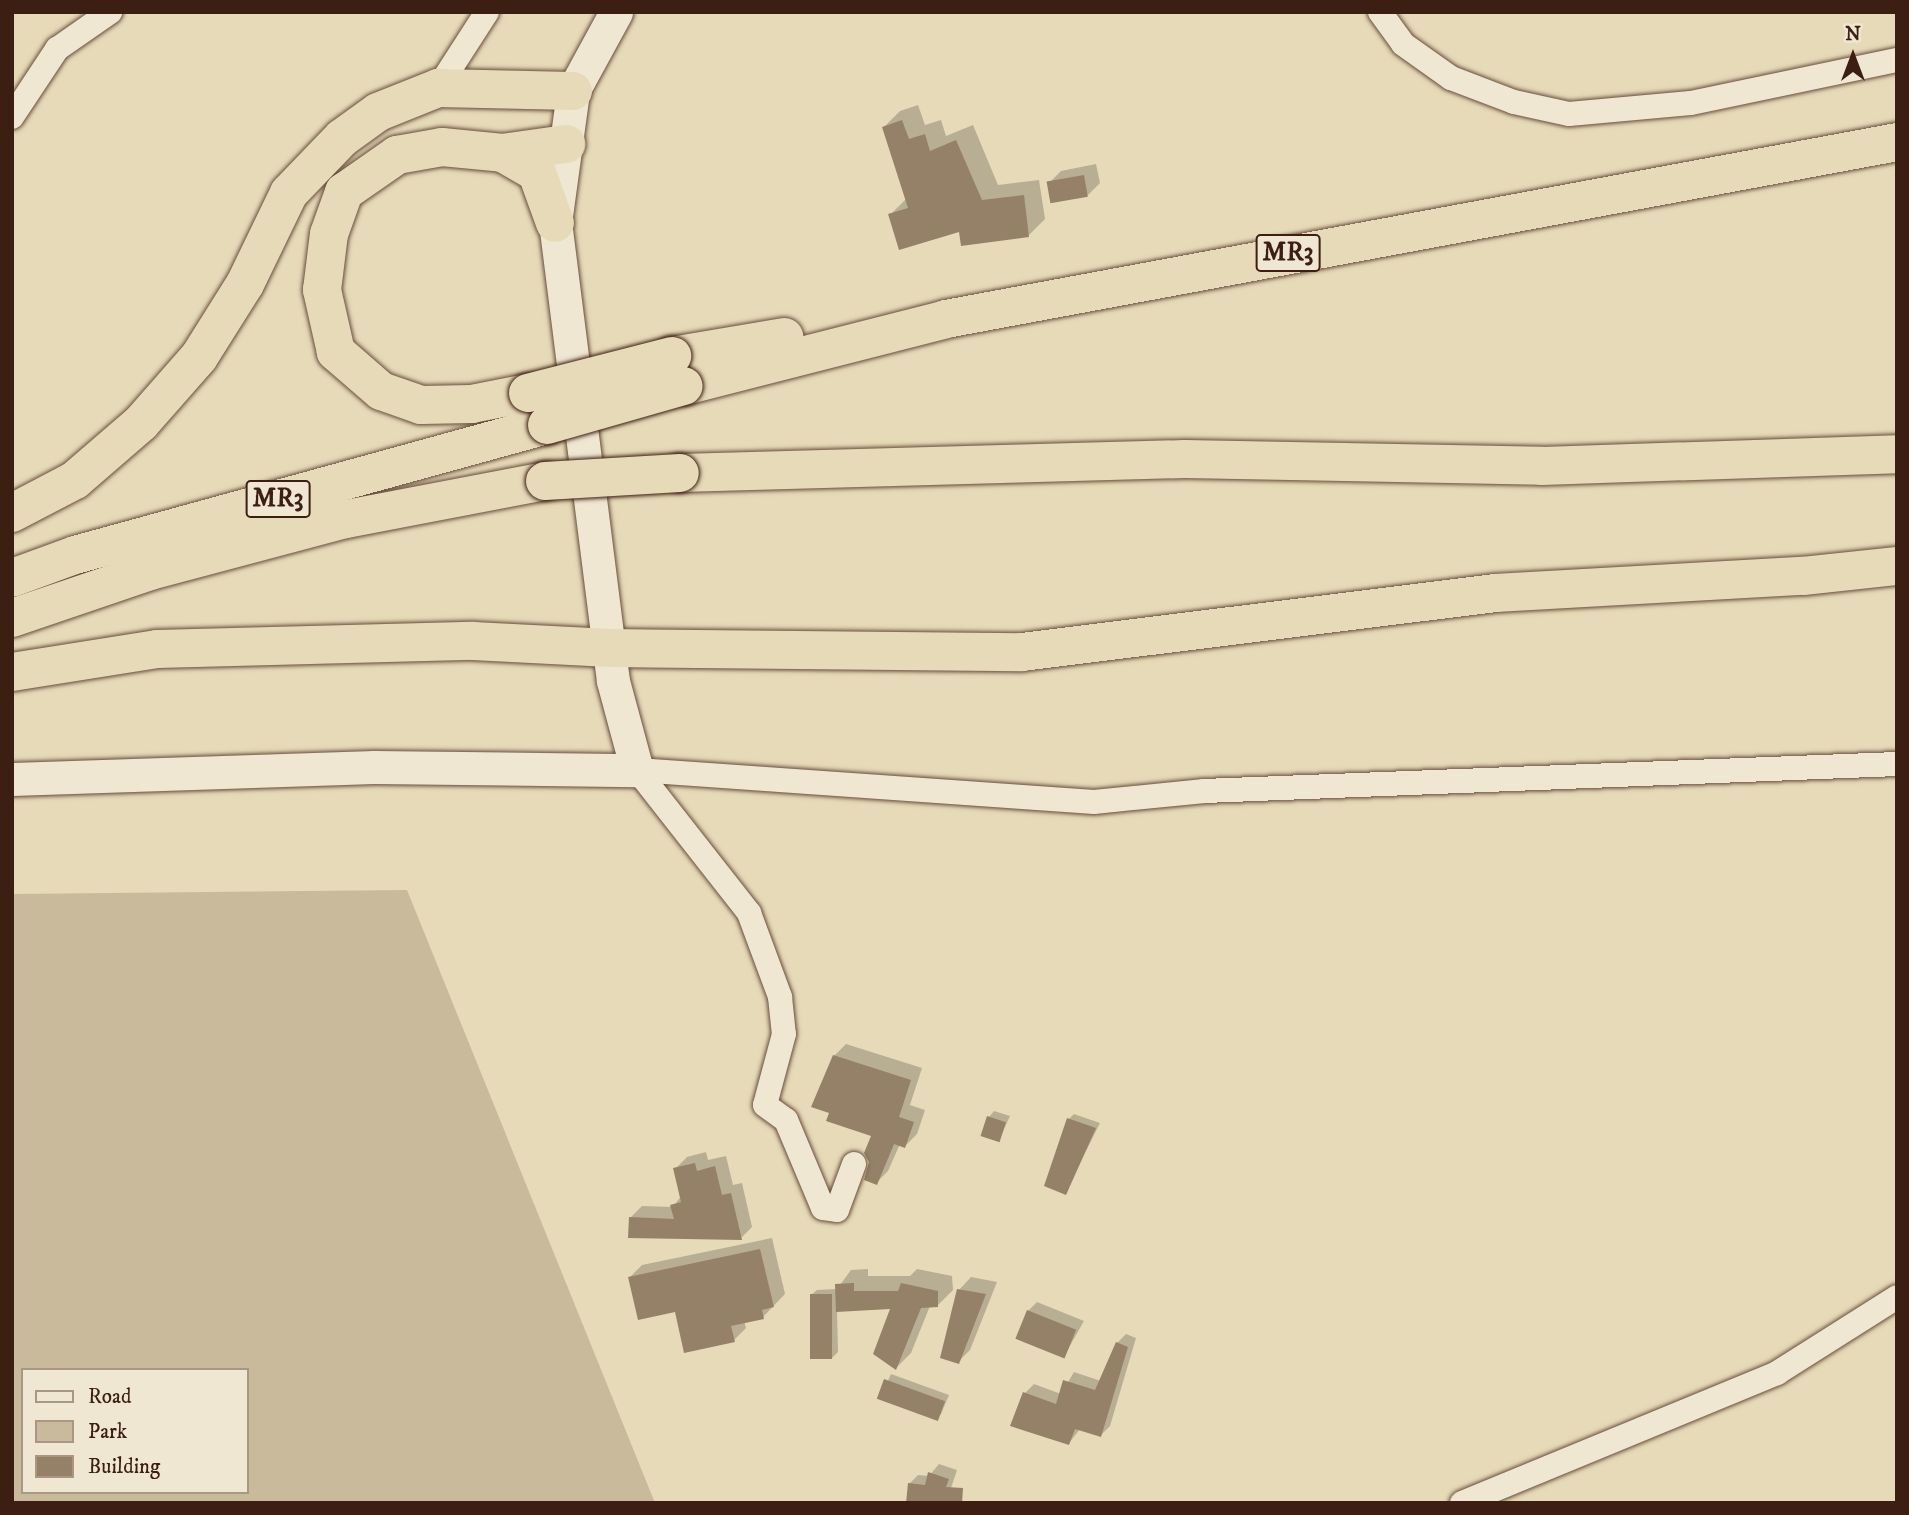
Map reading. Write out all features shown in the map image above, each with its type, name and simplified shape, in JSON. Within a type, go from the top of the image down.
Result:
[{"type":"highway","points":[[12,513],[75,480],[141,423],[191,366],[245,284],[289,193],[342,138],[379,112],[438,88],[573,90]]},
{"type":"highway","name":"MR3","points":[[12,578],[75,555],[537,409],[678,371],[1897,142]]},
{"type":"highway","points":[[537,409],[472,404],[421,405],[381,391],[336,352],[322,290],[328,234],[344,192],[397,155],[442,147],[503,153],[566,144]]},
{"type":"highway","points":[[503,153],[537,173],[555,223]]},
{"type":"highway","name":"MR3","points":[[12,618],[150,571],[346,519],[545,481],[680,473],[1185,459],[1542,466],[1897,454]]},
{"type":"highway","points":[[12,672],[158,649],[473,641],[610,648],[1022,652],[1495,593],[1803,576],[1897,566]]},
{"type":"street","points":[[12,117],[57,49],[110,12]]},
{"type":"street","points":[[438,88],[487,12]]},
{"type":"street","points":[[616,12],[573,90],[555,223],[613,681],[637,770],[749,913],[780,998],[784,1034],[765,1105],[786,1121],[823,1208],[837,1210],[854,1164]]},
{"type":"street","points":[[1380,12],[1402,44],[1451,78],[1514,102],[1569,114],[1691,103],[1897,61]]},
{"type":"street","points":[[12,779],[374,767],[637,770],[1094,802],[1203,791],[1897,764]]},
{"type":"street","points":[[1462,1503],[1777,1373],[1897,1297]]},
{"type":"green space","points":[[407,890],[655,1503],[12,1503],[12,894]]},
{"type":"building","points":[[902,120],[909,139],[925,134],[930,151],[956,140],[982,200],[1024,195],[1029,237],[961,246],[959,232],[899,250],[888,214],[908,208],[882,127]]},
{"type":"building","points":[[1084,175],[1088,197],[1050,203],[1047,182]]},
{"type":"building","points":[[833,1055],[911,1080],[899,1117],[914,1122],[905,1148],[894,1144],[877,1185],[864,1180],[869,1162],[864,1153],[871,1136],[826,1121],[829,1113],[811,1107]]},
{"type":"building","points":[[987,1116],[1006,1122],[1000,1142],[981,1136]]},
{"type":"building","points":[[1067,1118],[1096,1128],[1066,1195],[1044,1186]]},
{"type":"building","points":[[695,1163],[697,1171],[715,1166],[722,1195],[731,1193],[742,1240],[628,1238],[629,1217],[674,1219],[670,1205],[681,1202],[673,1168]]},
{"type":"building","points":[[760,1249],[774,1307],[762,1310],[764,1319],[731,1326],[735,1342],[684,1353],[675,1312],[638,1320],[628,1277]]},
{"type":"building","points":[[854,1283],[854,1291],[898,1291],[901,1283],[938,1291],[938,1307],[921,1308],[896,1370],[873,1354],[890,1309],[836,1312],[835,1284]]},
{"type":"building","points":[[957,1289],[986,1294],[959,1364],[940,1358]]},
{"type":"building","points":[[810,1294],[832,1294],[832,1359],[810,1359]]},
{"type":"building","points":[[1027,1310],[1076,1330],[1065,1359],[1015,1339]]},
{"type":"building","points":[[1116,1342],[1128,1347],[1101,1437],[1075,1429],[1069,1445],[1010,1426],[1023,1392],[1056,1404],[1063,1380],[1095,1390]]},
{"type":"building","points":[[884,1379],[945,1401],[938,1421],[877,1399]]},
{"type":"building","points":[[928,1472],[949,1479],[946,1487],[963,1488],[962,1503],[906,1503],[908,1483],[925,1485]]}]
